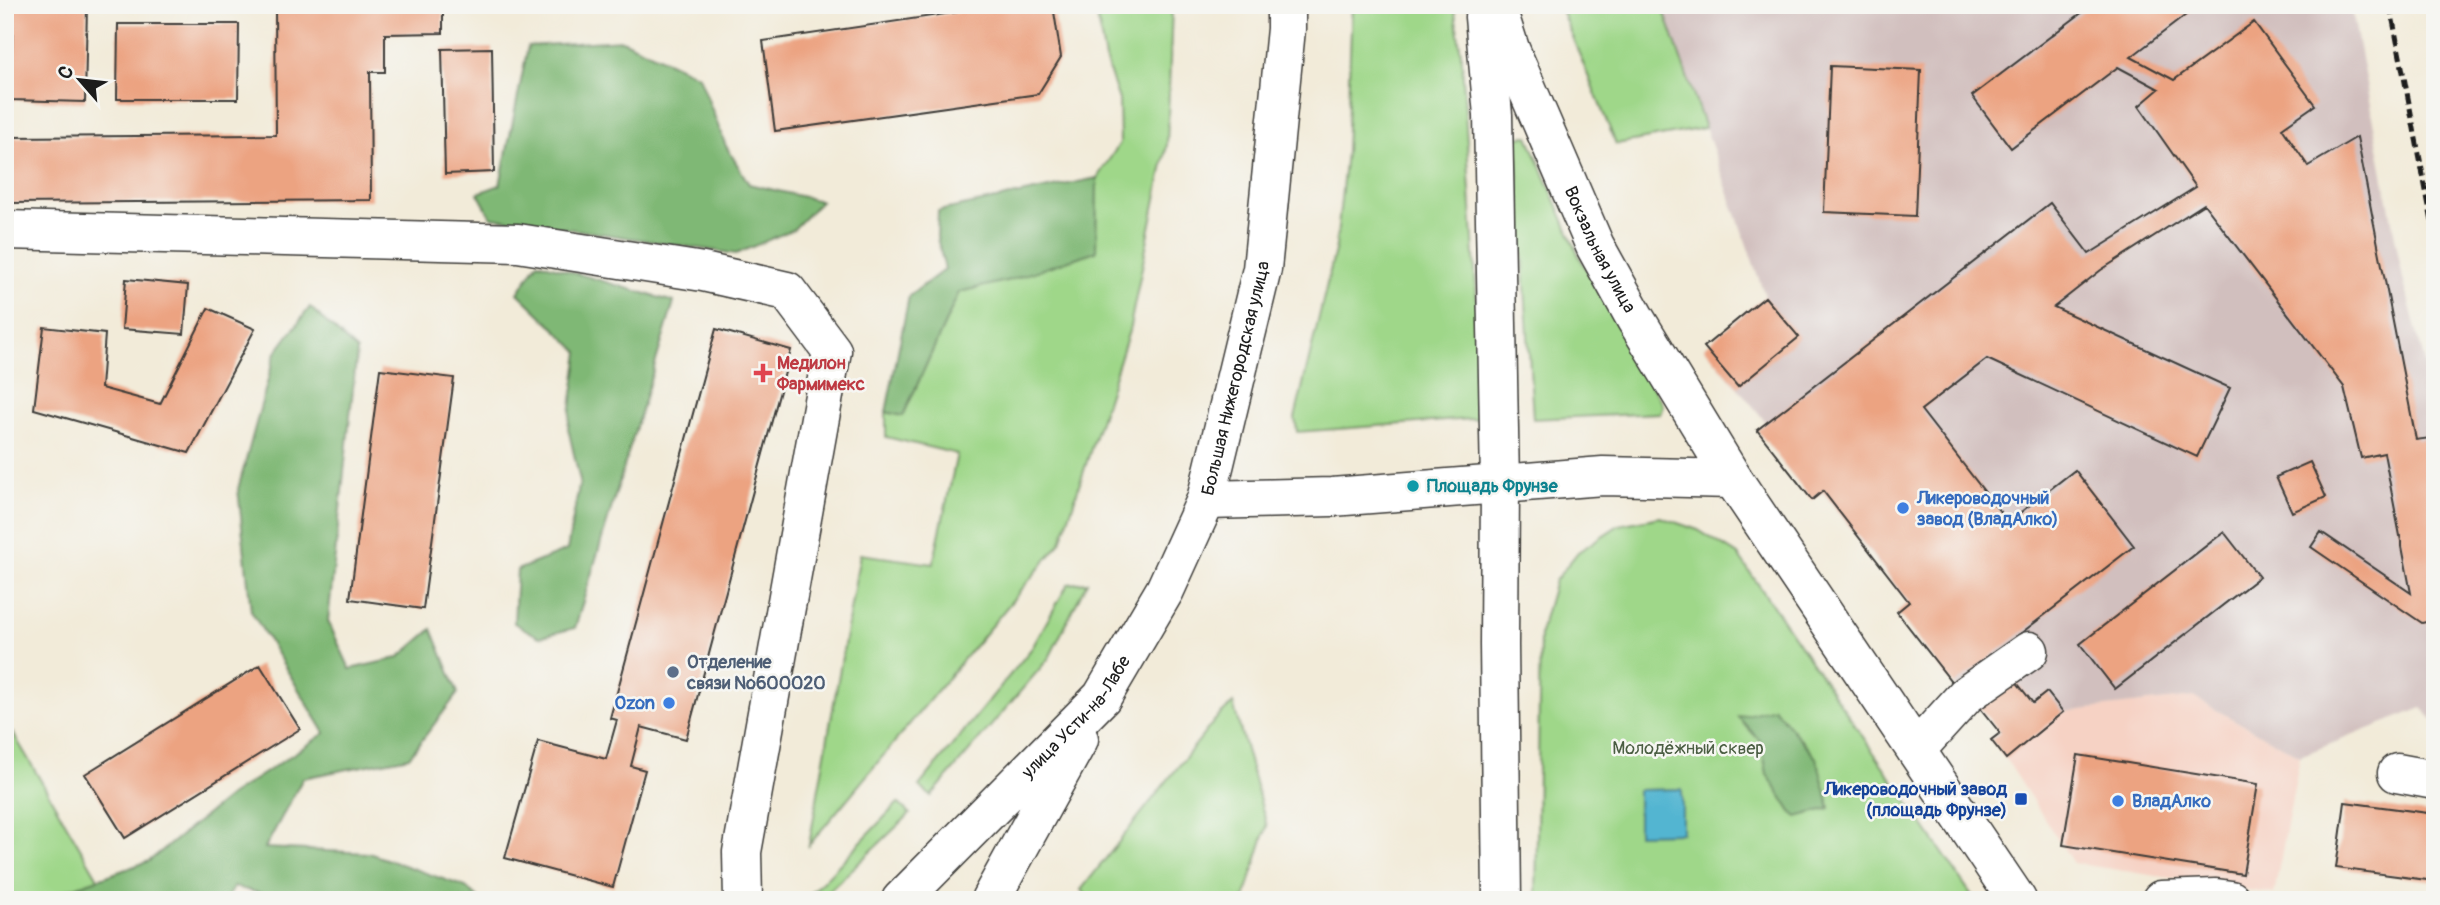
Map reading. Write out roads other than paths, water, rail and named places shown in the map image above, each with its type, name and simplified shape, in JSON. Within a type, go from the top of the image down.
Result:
[{"type":"main road","name":"Большая Нижегородская улица","points":[[1286,5],[1286,29],[1262,270],[1206,500],[1332,497],[1500,483]]},
{"type":"main road","points":[[1483,5],[1493,115],[1500,483],[1499,645],[1503,900]]},
{"type":"main road","name":"Вокзальная улица","points":[[1496,5],[1510,49],[1595,246],[1647,338],[1733,479],[2017,900]]},
{"type":"main road","points":[[5,230],[518,243],[703,272],[787,291],[832,351],[742,852],[743,900]]},
{"type":"main road","points":[[1500,483],[1604,476],[1733,479]]},
{"type":"main road","name":"улица Усти-на-Лабе","points":[[901,900],[1102,697],[1165,590],[1206,500]]},
{"type":"main road","points":[[1916,750],[1966,695],[2029,651]]},
{"type":"main road","points":[[990,900],[1102,697]]},
{"type":"main road","points":[[2397,773],[2435,780]]},
{"type":"main road","points":[[2161,900],[2231,900]]},
{"type":"water","points":[[1682,789],[1682,833],[1638,834],[1638,790]]},
{"type":"railway","points":[[2390,5],[2435,237]]},
{"type":"place","name":"Медилон Фармимекс","points":[[763,373]]},
{"type":"place","name":"Площадь Фрунзе","points":[[1413,486]]},
{"type":"place","name":"Ликероводочный завод (ВладАлко)","points":[[1903,508]]},
{"type":"place","name":"Отделение связи №600020","points":[[673,672]]},
{"type":"place","name":"Ozon","points":[[669,703]]},
{"type":"place","name":"Ликероводочный завод (площадь Фрунзе)","points":[[2021,799]]},
{"type":"place","name":"ВладАлко","points":[[2118,801]]},
{"type":"park label","name":"Молодёжный сквер","points":[[1688,748]]}]
